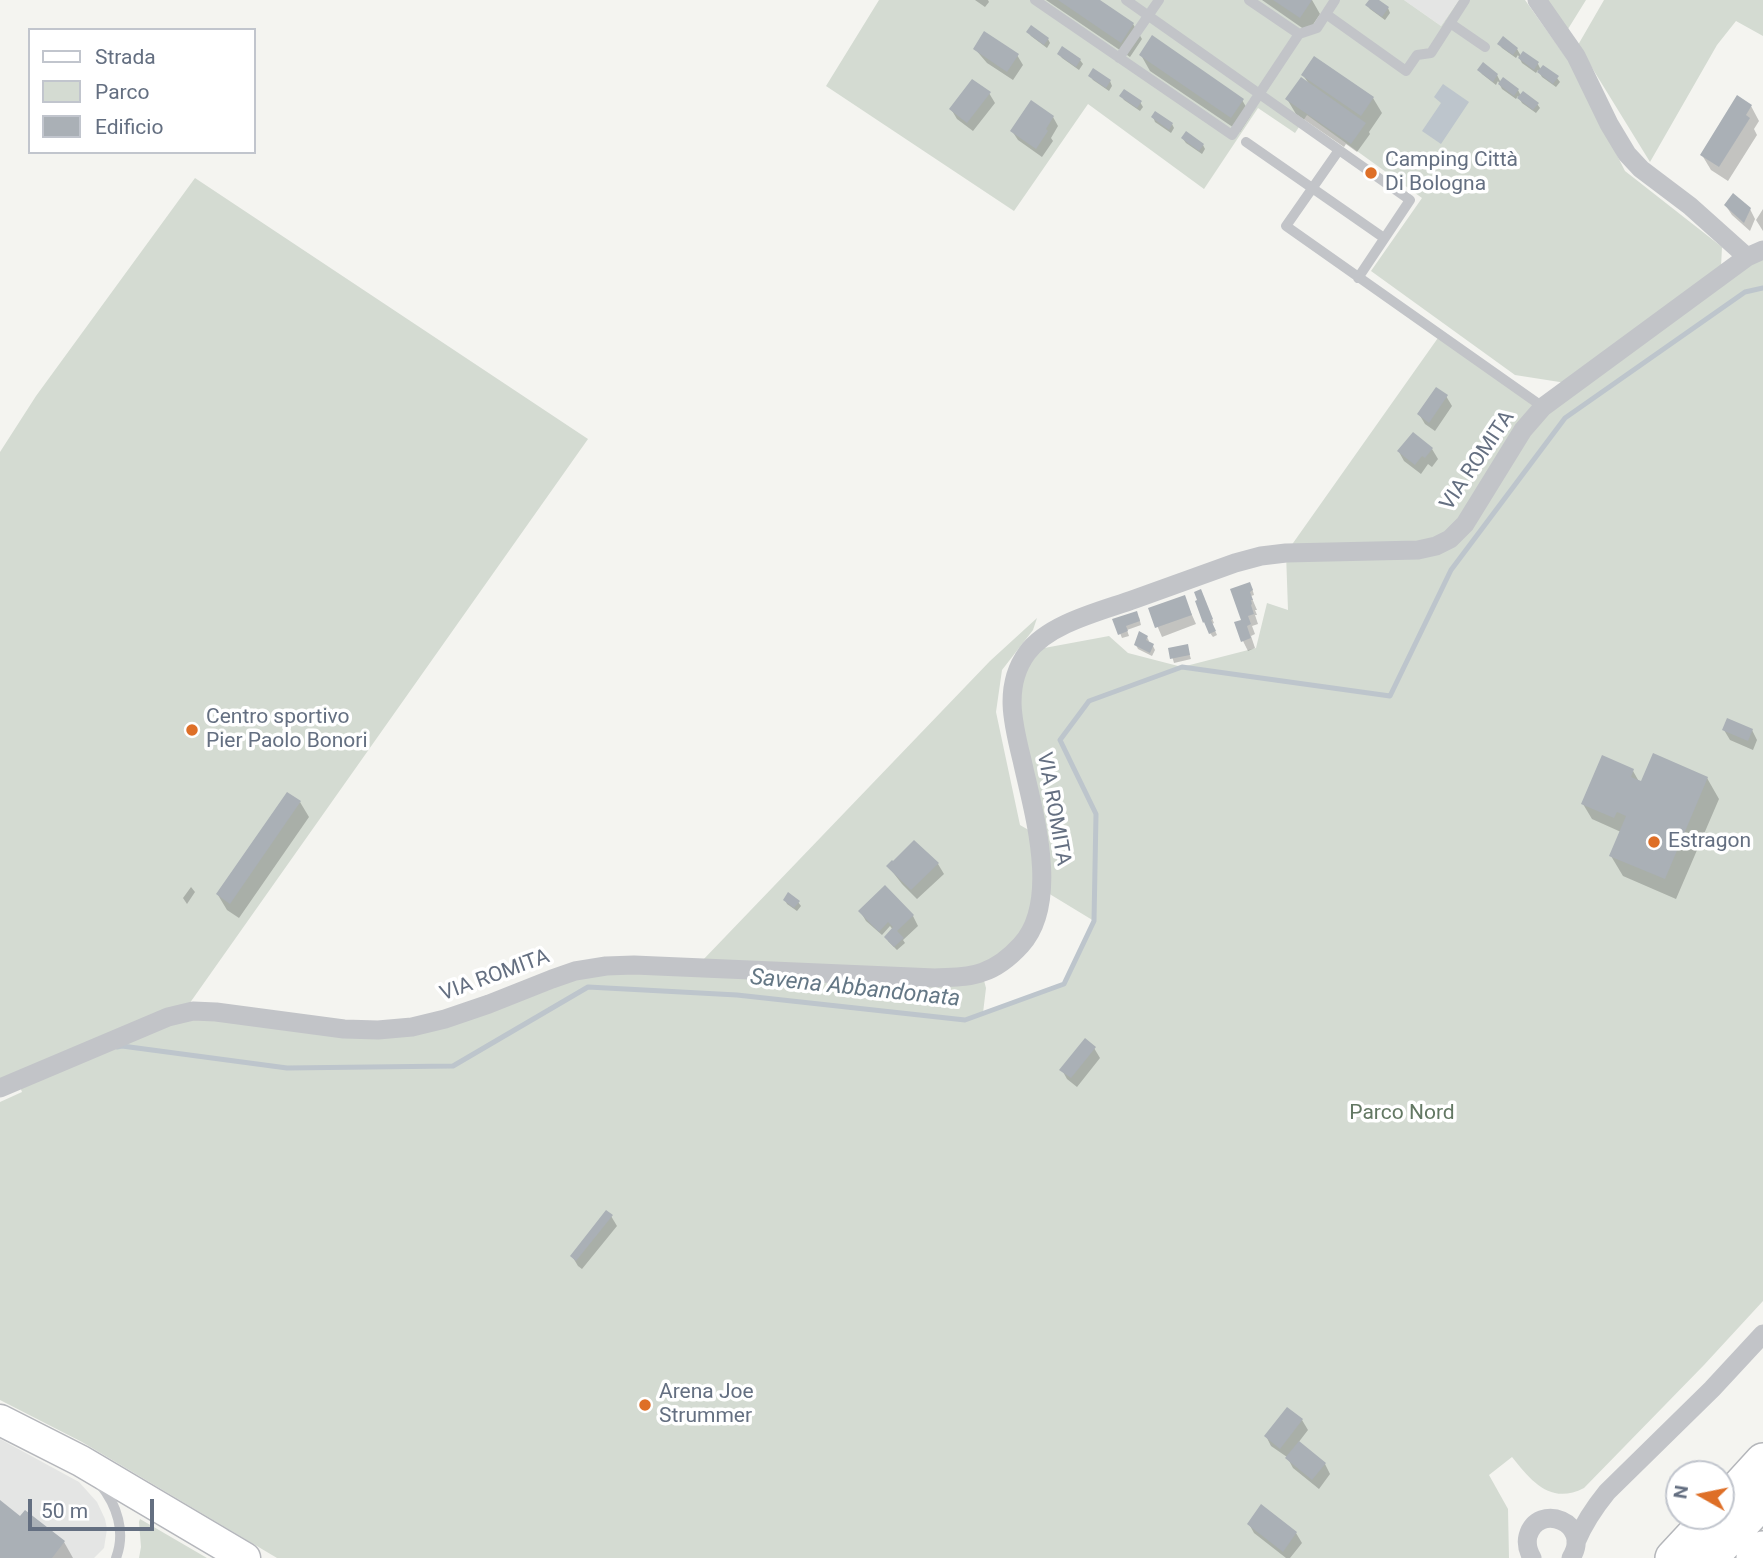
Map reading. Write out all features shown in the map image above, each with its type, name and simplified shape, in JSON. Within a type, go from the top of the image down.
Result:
[{"type":"highway","points":[[1735,1492],[1763,1461]]},
{"type":"highway","points":[[1685,1555],[1763,1500]]},
{"type":"highway","points":[[1685,1555],[1702,1530]]},
{"type":"highway","points":[[1754,1558],[1763,1549]]},
{"type":"main road","points":[[0,1420],[81,1461],[245,1558]]},
{"type":"street","name":"VIA ROMITA","points":[[0,1088],[169,1017],[193,1011],[344,1029],[379,1030],[412,1027],[445,1019],[575,971],[606,966],[935,978],[982,973],[999,964],[1026,939],[1034,926],[1042,890],[1037,836],[1011,708],[1015,679],[1028,651],[1043,638],[1070,623],[1261,556],[1418,550],[1450,540],[1465,524],[1523,430],[1544,407],[1755,253],[1641,169],[1627,154],[1609,124],[1576,56],[1537,0]]},
{"type":"street","points":[[1573,1550],[1595,1506],[1607,1492],[1712,1389],[1763,1334]]},
{"type":"street","points":[[1559,1520],[1574,1515],[1607,1492]]},
{"type":"street","points":[[1527,1553],[1530,1531],[1537,1523],[1551,1518],[1569,1525],[1573,1530],[1573,1550]]},
{"type":"lane","points":[[1035,0],[1232,135],[1299,34],[1317,28],[1335,0]]},
{"type":"lane","points":[[1126,0],[1410,200],[1358,278]]},
{"type":"lane","points":[[1119,58],[1159,0]]},
{"type":"lane","points":[[1249,0],[1299,34]]},
{"type":"lane","points":[[1325,14],[1406,71],[1417,55],[1431,53],[1465,0]]},
{"type":"lane","points":[[1450,23],[1485,47]]},
{"type":"lane","points":[[1246,142],[1384,238]]},
{"type":"lane","points":[[1339,150],[1286,226],[1544,407]]},
{"type":"lane","points":[[81,1461],[104,1489],[116,1510],[121,1539],[116,1558]]},
{"type":"shaded area","points":[[1404,0],[1459,0],[1441,26]]},
{"type":"shaded area","points":[[1443,84],[1469,102],[1441,144],[1422,131],[1441,103],[1434,97]]},
{"type":"shaded area","points":[[0,1439],[79,1482],[97,1502],[107,1529],[104,1548],[94,1558],[0,1558]]},
{"type":"green space","points":[[879,0],[1404,0],[1441,26],[1459,0],[1525,0],[1570,63],[1625,171],[1722,247],[1721,267],[1566,383],[1515,375],[1371,271],[1422,198],[1307,115],[1295,133],[1258,108],[1204,189],[1088,104],[1014,211],[826,86]]},
{"type":"green space","points":[[1547,0],[1586,0],[1568,29]]},
{"type":"green space","points":[[1604,0],[1763,0],[1763,36],[1736,21],[1717,45],[1650,162],[1578,45]]},
{"type":"green space","name":"Parco Nord","points":[[195,178],[588,439],[187,1007],[378,1030],[552,979],[701,962],[990,661],[1037,618],[1033,630],[1002,670],[996,712],[1020,825],[1037,835],[1012,716],[1028,651],[1109,636],[1128,653],[1182,667],[1256,648],[1267,603],[1288,610],[1286,553],[1440,335],[1544,406],[1763,250],[1763,1301],[1584,1488],[1572,1493],[1552,1492],[1527,1475],[1512,1457],[1489,1475],[1508,1509],[1509,1558],[277,1558],[82,1442],[0,1400],[0,1102],[22,1092],[20,1087],[0,1084],[0,452],[36,396]],"holes":[[[1043,890],[1094,921],[1064,985],[983,1013],[986,988],[982,973],[1034,926]]]},
{"type":"green space","points":[[140,1519],[207,1558],[139,1558]]},
{"type":"building","points":[[1058,0],[1100,0],[1134,23],[1121,43]]},
{"type":"building","points":[[1273,0],[1312,0],[1300,18]]},
{"type":"building","points":[[1369,0],[1379,0],[1389,7],[1382,17],[1365,5]]},
{"type":"building","points":[[1031,25],[1049,38],[1044,45],[1026,32]]},
{"type":"building","points":[[984,31],[1019,54],[1007,72],[973,49]]},
{"type":"building","points":[[1152,35],[1244,99],[1231,118],[1139,55]]},
{"type":"building","points":[[1503,36],[1518,48],[1513,55],[1497,44]]},
{"type":"building","points":[[1062,46],[1081,59],[1076,67],[1057,54]]},
{"type":"building","points":[[1523,51],[1539,62],[1534,70],[1518,58]]},
{"type":"building","points":[[1314,56],[1374,97],[1361,116],[1301,75]]},
{"type":"building","points":[[1483,62],[1498,74],[1493,82],[1477,70]]},
{"type":"building","points":[[1543,65],[1559,76],[1553,84],[1537,72]]},
{"type":"building","points":[[1093,68],[1111,80],[1106,88],[1088,76]]},
{"type":"building","points":[[1301,77],[1366,123],[1351,144],[1285,99]]},
{"type":"building","points":[[1503,77],[1519,89],[1514,96],[1498,84]]},
{"type":"building","points":[[972,79],[991,92],[967,123],[949,109]]},
{"type":"building","points":[[1124,89],[1142,101],[1137,108],[1119,96]]},
{"type":"building","points":[[1523,91],[1539,103],[1533,110],[1517,98]]},
{"type":"building","points":[[1737,95],[1752,105],[1746,115],[1750,118],[1719,167],[1700,155]]},
{"type":"building","points":[[1031,100],[1054,116],[1036,149],[1010,131]]},
{"type":"building","points":[[1155,111],[1173,123],[1169,130],[1151,117]]},
{"type":"building","points":[[1186,131],[1204,144],[1199,151],[1181,138]]},
{"type":"building","points":[[1733,193],[1751,208],[1744,223],[1724,205]]},
{"type":"building","points":[[1436,387],[1448,395],[1429,423],[1417,414]]},
{"type":"building","points":[[1413,432],[1433,448],[1415,465],[1397,451]]},
{"type":"building","points":[[1250,582],[1254,614],[1248,616],[1251,624],[1247,626],[1251,638],[1241,642],[1234,622],[1241,620],[1230,589]]},
{"type":"building","points":[[1201,589],[1216,631],[1209,634],[1195,601],[1194,592]]},
{"type":"building","points":[[1185,595],[1192,615],[1155,628],[1148,608]]},
{"type":"building","points":[[1137,611],[1140,621],[1126,626],[1128,631],[1118,635],[1112,619]]},
{"type":"building","points":[[1139,631],[1148,636],[1146,640],[1154,644],[1150,653],[1134,645]]},
{"type":"building","points":[[1188,644],[1190,655],[1170,659],[1168,648]]},
{"type":"building","points":[[1727,718],[1753,729],[1748,741],[1722,730]]},
{"type":"building","points":[[1653,753],[1708,777],[1665,879],[1609,856],[1626,816],[1617,812],[1614,818],[1581,804],[1602,755],[1634,769],[1631,777],[1641,781]]},
{"type":"building","points":[[287,792],[301,801],[230,904],[216,894]]},
{"type":"building","points":[[914,840],[939,863],[911,890],[886,866]]},
{"type":"building","points":[[885,885],[914,915],[897,931],[904,938],[894,947],[884,937],[893,927],[888,922],[879,932],[858,911]]},
{"type":"building","points":[[788,892],[800,901],[794,908],[783,900]]},
{"type":"building","points":[[1085,1038],[1096,1047],[1071,1078],[1059,1070]]},
{"type":"building","points":[[606,1210],[613,1215],[576,1261],[570,1256]]},
{"type":"building","points":[[1287,1407],[1303,1419],[1280,1449],[1264,1436]]},
{"type":"building","points":[[1299,1441],[1326,1463],[1312,1480],[1285,1458]]},
{"type":"building","points":[[0,1500],[20,1516],[25,1510],[65,1541],[52,1558],[0,1558]]},
{"type":"building","points":[[1261,1504],[1297,1532],[1283,1552],[1247,1524]]},
{"type":"waterway","name":"Savena Abbandonata","points":[[117,1047],[287,1068],[453,1066],[588,987],[737,995],[965,1020],[1064,984],[1094,921],[1096,814],[1060,740],[1089,701],[1182,667],[1390,696],[1451,570],[1565,418],[1745,292],[1763,288]]},
{"type":"place","name":"Camping Città Di Bologna","points":[[1371,173]]},
{"type":"place","name":"Centro sportivo Pier Paolo Bonori","points":[[192,730]]},
{"type":"place","name":"Estragon","points":[[1654,842]]},
{"type":"place","name":"Arena Joe Strummer","points":[[645,1405]]}]
